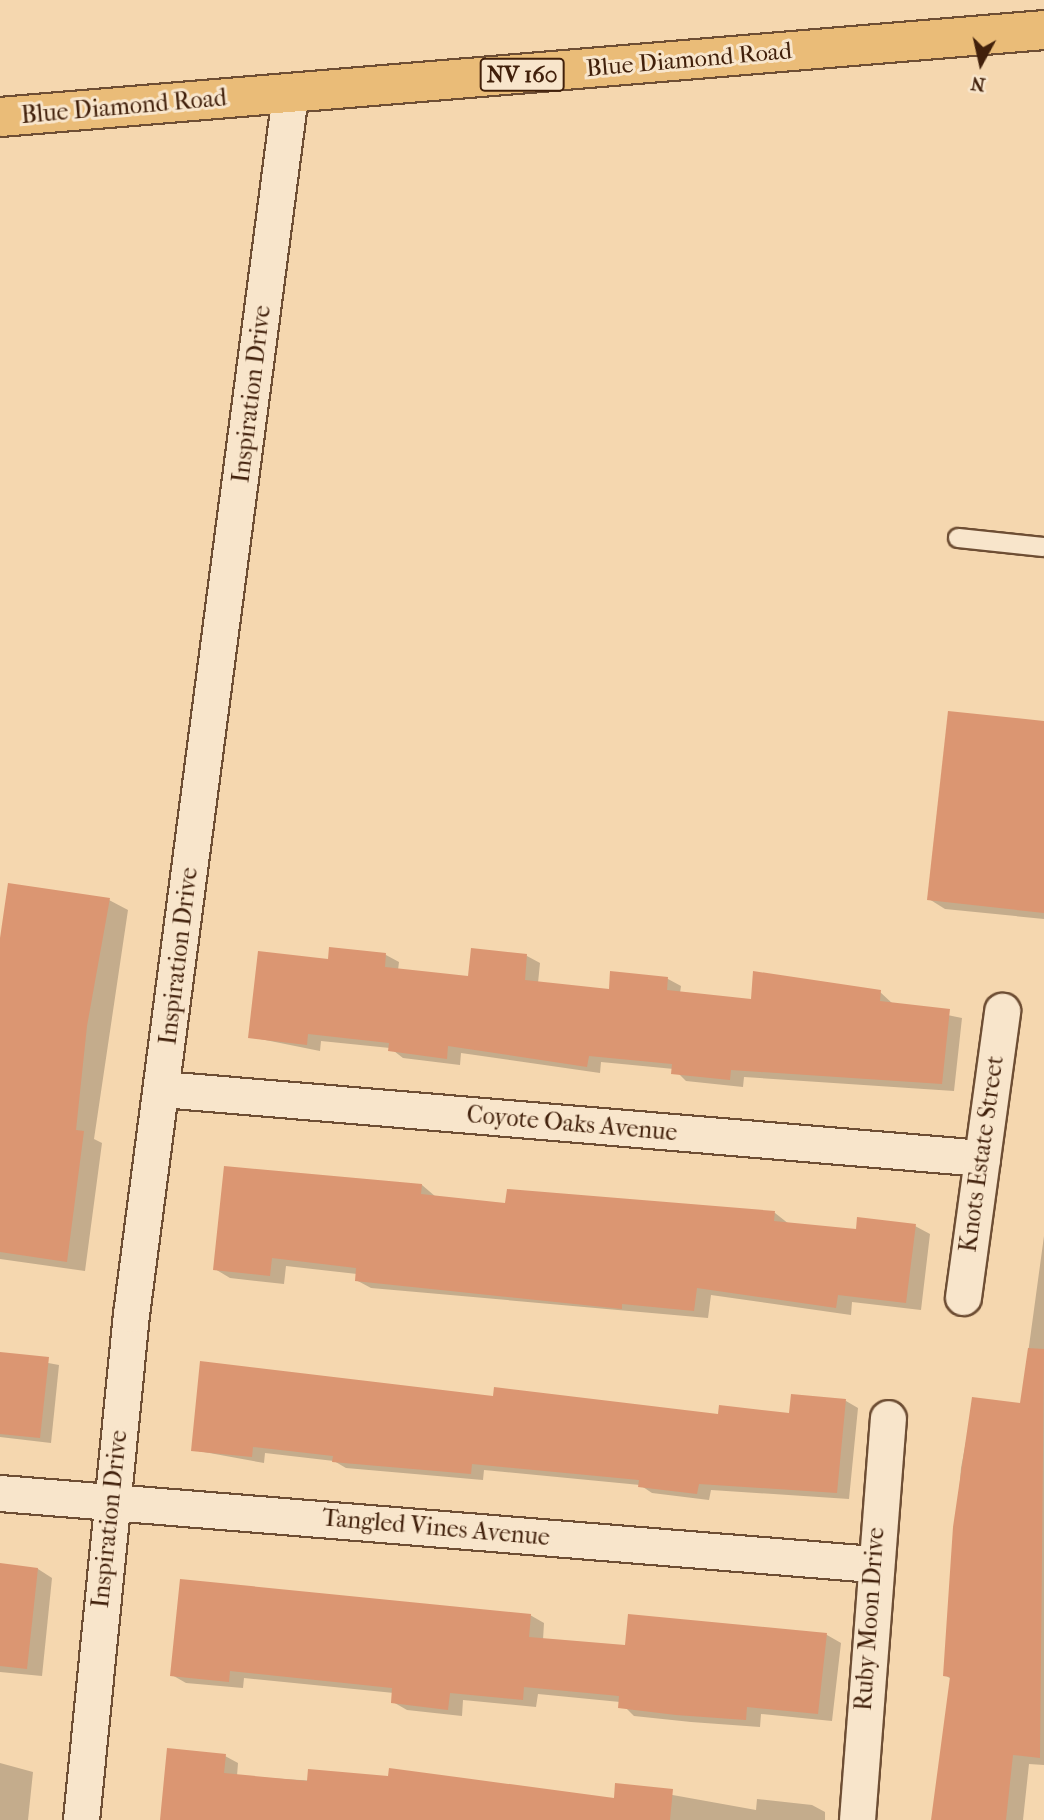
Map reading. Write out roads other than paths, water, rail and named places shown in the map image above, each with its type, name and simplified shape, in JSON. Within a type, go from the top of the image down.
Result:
[{"type":"highway","name":"Blue Diamond Road","points":[[0,117],[1044,30]]},
{"type":"street","name":"Inspiration Drive","points":[[80,1820],[111,1501],[290,94]]},
{"type":"street","name":"Knots Estate Street","points":[[963,1297],[1002,1011]]},
{"type":"street","name":"Coyote Oaks Avenue","points":[[162,1089],[982,1158]]},
{"type":"street","name":"Ruby Moon Drive","points":[[858,1820],[872,1564],[888,1418]]},
{"type":"street","name":"Tangled Vines Avenue","points":[[0,1493],[872,1564]]},
{"type":"lane","points":[[958,538],[1044,547]]}]
